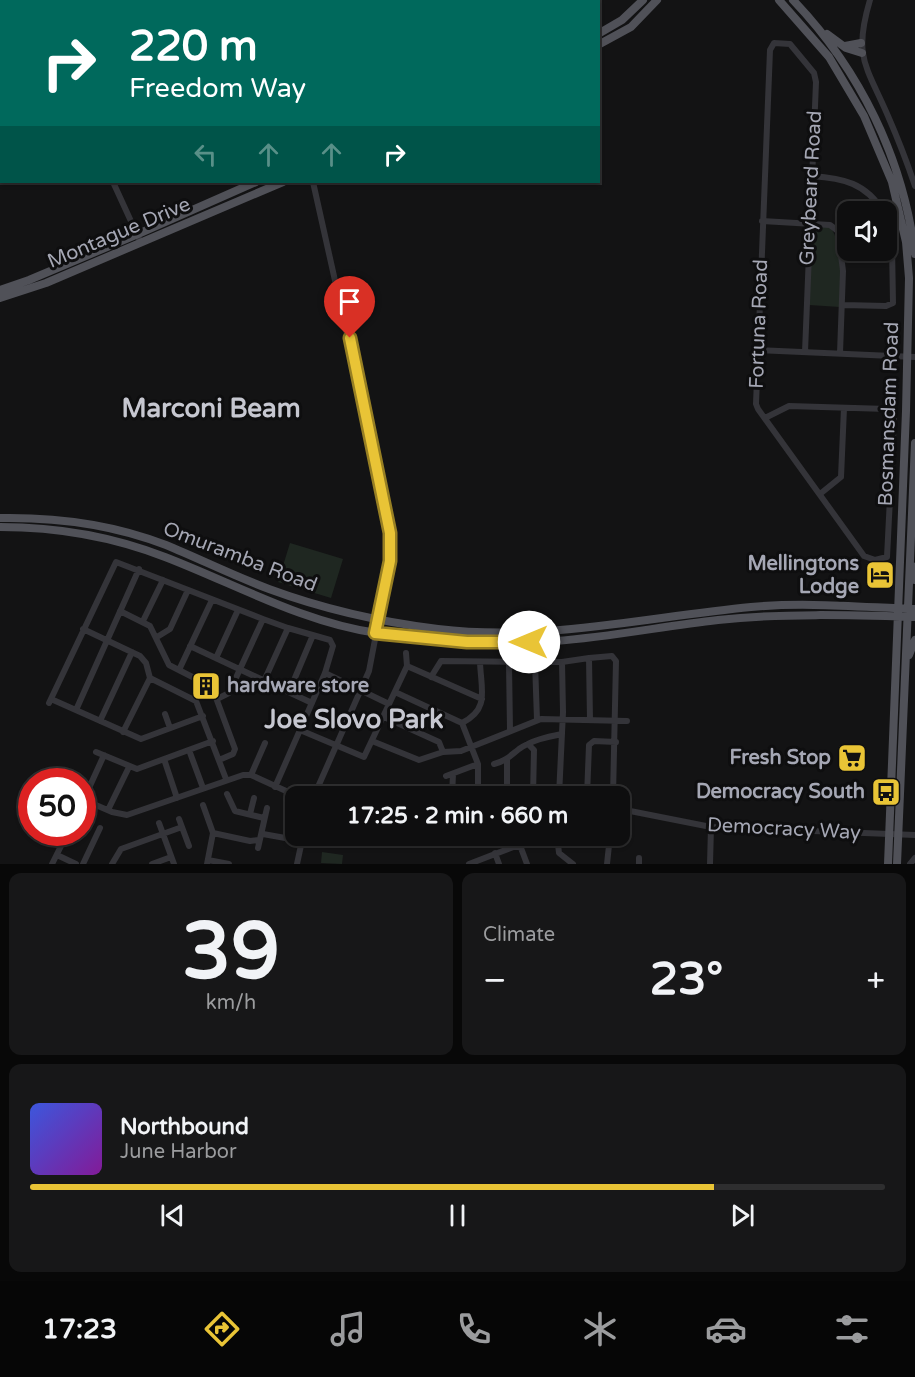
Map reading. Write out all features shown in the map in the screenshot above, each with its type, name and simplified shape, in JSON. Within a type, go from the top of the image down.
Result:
[{"type":"main road","points":[[600,33],[622,20],[643,0]]},
{"type":"main road","points":[[600,44],[631,27],[657,0]]},
{"type":"main road","name":"Bosmansdam Road","points":[[780,0],[818,41],[864,116],[889,174],[899,206],[908,259],[911,357],[898,613],[893,834],[897,864]]},
{"type":"main road","points":[[793,0],[811,19],[841,44],[862,53]]},
{"type":"main road","points":[[811,19],[844,64],[883,133],[906,202],[915,254]]},
{"type":"main road","points":[[841,44],[851,47],[861,43]]},
{"type":"main road","name":"Montague Drive","points":[[0,290],[138,234],[254,183]]},
{"type":"main road","name":"Montague Drive","points":[[0,298],[46,283],[281,183]]},
{"type":"main road","name":"Bosmansdam Road","points":[[888,864],[893,834],[911,613],[910,543],[915,443]]},
{"type":"main road","name":"Omuramba Road","points":[[0,518],[67,520],[128,534],[164,544],[270,590],[377,620],[463,631],[529,633],[759,606],[843,605],[898,613]]},
{"type":"main road","name":"Omuramba Road","points":[[0,527],[51,528],[107,539],[164,556],[286,607],[375,633],[467,642],[529,642],[769,616],[898,613]]},
{"type":"main road","points":[[910,543],[915,580]]},
{"type":"main road","points":[[898,613],[911,613]]},
{"type":"main road","points":[[905,677],[915,640]]},
{"type":"street","points":[[870,0],[861,43],[862,53],[868,76],[902,146],[915,186]]},
{"type":"street","name":"Fortuna Road","points":[[779,43],[774,43],[770,50],[756,402],[765,418],[864,556],[883,559],[888,554],[889,547],[894,415],[887,409],[843,408]]},
{"type":"street","name":"Greybeard Road","points":[[779,43],[790,45],[816,78],[805,352]]},
{"type":"street","points":[[812,176],[835,177],[862,187],[874,201]]},
{"type":"street","points":[[113,183],[141,243]]},
{"type":"street","points":[[314,183],[389,524],[390,561],[369,671],[318,786]]},
{"type":"street","points":[[762,221],[830,225],[838,231],[843,271],[840,353]]},
{"type":"street","points":[[843,305],[886,306],[894,300],[893,261]]},
{"type":"street","points":[[758,350],[911,357]]},
{"type":"street","points":[[765,418],[786,406],[843,408],[841,477],[820,494]]},
{"type":"street","points":[[203,716],[143,739],[50,701],[114,564],[118,562],[139,569],[238,610],[330,640],[333,646],[325,674],[275,787]]},
{"type":"street","points":[[76,710],[139,569]]},
{"type":"street","points":[[143,621],[163,580]]},
{"type":"street","points":[[157,637],[170,629],[188,590]]},
{"type":"street","points":[[179,670],[212,600]]},
{"type":"street","points":[[216,658],[238,610]]},
{"type":"street","points":[[120,611],[143,621],[153,629],[167,663],[210,685],[235,749],[233,754],[219,760]]},
{"type":"street","points":[[217,699],[229,693],[263,619]]},
{"type":"street","points":[[264,681],[288,628]]},
{"type":"street","points":[[83,630],[132,652],[143,659],[150,678],[194,699],[203,716],[226,779]]},
{"type":"street","points":[[289,692],[313,636]]},
{"type":"street","points":[[190,646],[312,703]]},
{"type":"street","points":[[100,721],[132,652]]},
{"type":"street","points":[[300,730],[364,757],[407,666],[406,653]]},
{"type":"street","points":[[431,676],[441,661],[508,664],[614,657],[617,720],[614,786]]},
{"type":"street","points":[[589,658],[590,720]]},
{"type":"street","points":[[462,723],[476,716],[482,699],[480,662]]},
{"type":"street","points":[[535,662],[537,720]]},
{"type":"street","points":[[559,786],[563,719],[562,662]]},
{"type":"street","points":[[508,664],[510,730]]},
{"type":"street","points":[[407,666],[482,699]]},
{"type":"street","points":[[325,674],[362,689],[389,704]]},
{"type":"street","points":[[123,732],[150,678]]},
{"type":"street","points":[[395,692],[462,723],[478,764],[478,786]]},
{"type":"street","points":[[165,714],[170,728]]},
{"type":"street","points":[[384,717],[439,742],[443,752]]},
{"type":"street","points":[[372,741],[416,760],[443,752],[461,751],[537,720],[627,721]]},
{"type":"street","points":[[494,764],[507,760],[528,744],[562,735]]},
{"type":"street","points":[[96,752],[137,769],[213,741]]},
{"type":"street","points":[[587,786],[589,745],[594,741],[616,742]]},
{"type":"street","points":[[250,775],[265,743]]},
{"type":"street","points":[[528,744],[534,750],[534,786]]},
{"type":"street","points":[[189,750],[203,788]]},
{"type":"street","points":[[96,772],[104,755]]},
{"type":"street","points":[[164,759],[177,798]]},
{"type":"street","points":[[507,760],[507,786]]},
{"type":"street","points":[[451,786],[450,775],[478,764]]},
{"type":"street","points":[[108,810],[129,767]]},
{"type":"street","points":[[96,805],[127,815],[226,779],[250,775],[285,791]]},
{"type":"street","points":[[227,794],[235,811],[264,818]]},
{"type":"street","points":[[250,814],[254,798]]},
{"type":"street","points":[[203,805],[213,833],[208,862],[229,864]]},
{"type":"street","points":[[258,848],[267,808]]},
{"type":"street","name":"Democracy Way","points":[[630,811],[711,827],[915,835]]},
{"type":"street","points":[[179,819],[189,846]]},
{"type":"street","points":[[159,823],[174,864]]},
{"type":"street","points":[[112,864],[121,849],[182,827]]},
{"type":"street","points":[[710,864],[711,827]]},
{"type":"street","points":[[83,864],[100,828]]},
{"type":"street","points":[[213,833],[250,842],[261,837],[285,838]]},
{"type":"street","points":[[52,864],[61,846]]},
{"type":"street","points":[[297,864],[300,846]]},
{"type":"street","points":[[406,846],[424,846]]},
{"type":"street","points":[[469,864],[483,857],[519,846],[527,864]]},
{"type":"street","points":[[559,846],[560,853],[573,864]]},
{"type":"street","points":[[607,864],[609,846]]},
{"type":"street","points":[[495,853],[499,864]]},
{"type":"street","points":[[57,855],[76,864]]},
{"type":"street","points":[[152,864],[171,857]]},
{"type":"street","points":[[910,864],[915,858]]},
{"type":"shaded area","points":[[816,227],[829,227],[837,241],[837,261],[840,261],[840,264],[840,307],[809,305],[812,230]]},
{"type":"shaded area","points":[[290,543],[343,559],[331,598],[278,582]]},
{"type":"shaded area","points":[[322,852],[343,855],[342,864],[321,863]]},
{"type":"place","name":"Mellingtons Lodge","points":[[880,575]]},
{"type":"place","name":"hardware store","points":[[206,686]]},
{"type":"place","name":"Fresh Stop","points":[[852,758]]},
{"type":"place","name":"Democracy South","points":[[886,792]]},
{"type":"district","name":"Marconi Beam","points":[[211,408]]},
{"type":"district","name":"Joe Slovo Park","points":[[354,719]]},
{"type":"route","points":[[350,338],[390,533],[390,561],[375,633],[467,642],[529,642]]}]
